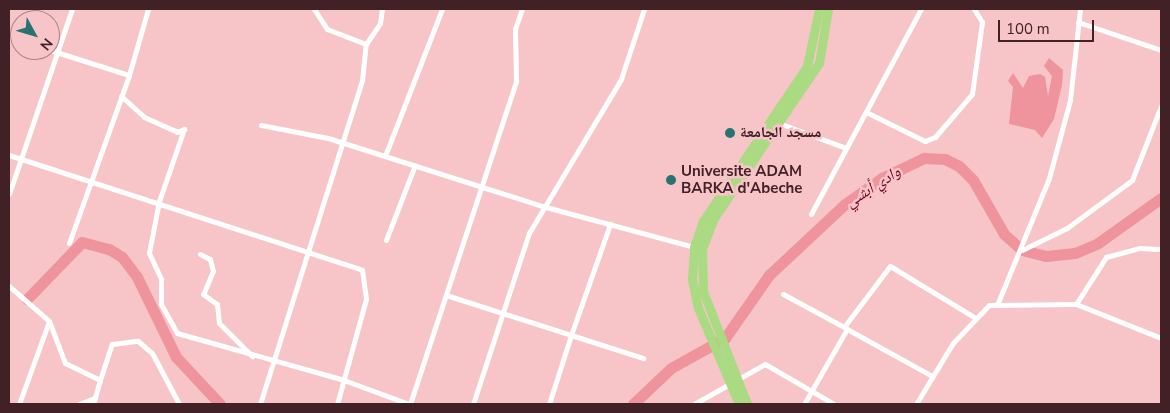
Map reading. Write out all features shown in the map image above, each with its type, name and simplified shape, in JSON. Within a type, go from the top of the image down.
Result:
[{"type":"highway","points":[[734,378],[723,375],[707,319],[707,305],[700,258],[708,232],[775,121],[810,58],[819,9]]},
{"type":"highway","points":[[747,404],[707,319],[698,308],[692,279],[694,247],[703,221],[819,63],[828,9]]},
{"type":"highway","points":[[698,308],[707,305]]},
{"type":"highway","points":[[734,378],[739,404]]},
{"type":"street","points":[[60,50],[72,9]]},
{"type":"street","points":[[69,243],[88,181],[129,75],[148,9]]},
{"type":"street","points":[[314,9],[327,29],[366,44]]},
{"type":"street","points":[[260,404],[275,363],[306,250],[368,59],[366,44],[380,23],[382,9]]},
{"type":"street","points":[[385,156],[442,9]]},
{"type":"street","points":[[121,96],[144,117],[177,132],[184,129],[159,201],[149,253],[161,279],[160,304],[166,319],[177,333],[198,336],[254,358],[341,379],[410,404],[516,81],[515,28],[522,9]]},
{"type":"street","points":[[473,404],[503,313],[542,206],[621,79],[644,9]]},
{"type":"street","points":[[811,214],[921,9]]},
{"type":"street","points":[[866,112],[925,141],[935,137],[972,94],[982,22],[974,9]]},
{"type":"street","points":[[997,305],[1022,250],[1049,178],[1070,100],[1080,9]]},
{"type":"street","points":[[1078,22],[1161,50]]},
{"type":"street","points":[[60,53],[129,75]]},
{"type":"street","points":[[9,194],[56,60]]},
{"type":"street","points":[[1022,250],[1067,228],[1132,180],[1161,106]]},
{"type":"street","points":[[775,121],[846,148]]},
{"type":"street","points":[[260,125],[341,143],[542,206],[694,247]]},
{"type":"street","points":[[9,155],[88,181],[159,201],[306,250],[350,265],[366,276],[366,299],[341,379],[337,404]]},
{"type":"street","points":[[386,240],[415,165]]},
{"type":"street","points":[[549,404],[610,224]]},
{"type":"street","points":[[1076,304],[1106,257],[1140,248],[1158,249]]},
{"type":"street","points":[[200,254],[210,259],[213,272],[203,294],[217,304],[219,323],[254,358]]},
{"type":"street","points":[[804,404],[845,328],[890,266],[974,317]]},
{"type":"street","points":[[9,286],[49,321],[65,363],[100,380]]},
{"type":"street","points":[[783,294],[932,376]]},
{"type":"street","points":[[446,295],[643,358]]},
{"type":"street","points":[[916,404],[932,376],[974,317],[997,305],[1076,304],[1161,338]]},
{"type":"street","points":[[19,404],[49,321]]},
{"type":"street","points":[[79,404],[94,401],[112,344],[138,341],[152,353],[179,404]]},
{"type":"street","points":[[694,404],[734,378],[765,364],[834,404]]},
{"type":"shaded area","points":[[1049,58],[1063,70],[1062,85],[1054,119],[1042,138],[1035,130],[1009,124],[1013,87],[1008,81],[1013,73],[1023,88],[1029,76],[1040,74],[1045,77],[1048,96],[1052,76],[1044,66]]},
{"type":"waterway","name":"وادي أبشي","points":[[633,404],[671,368],[725,338],[769,275],[845,204],[882,178],[924,158],[945,159],[959,166],[973,180],[1004,234],[1022,250],[1046,256],[1075,253],[1098,243],[1161,198]]},
{"type":"waterway","points":[[27,299],[82,242],[109,249],[122,257],[137,277],[176,357],[220,404]]},
{"type":"place","name":"مسجد الجامعة","points":[[730,133]]},
{"type":"place","name":"Universite ADAM BARKA d'Abeche","points":[[671,180]]}]
